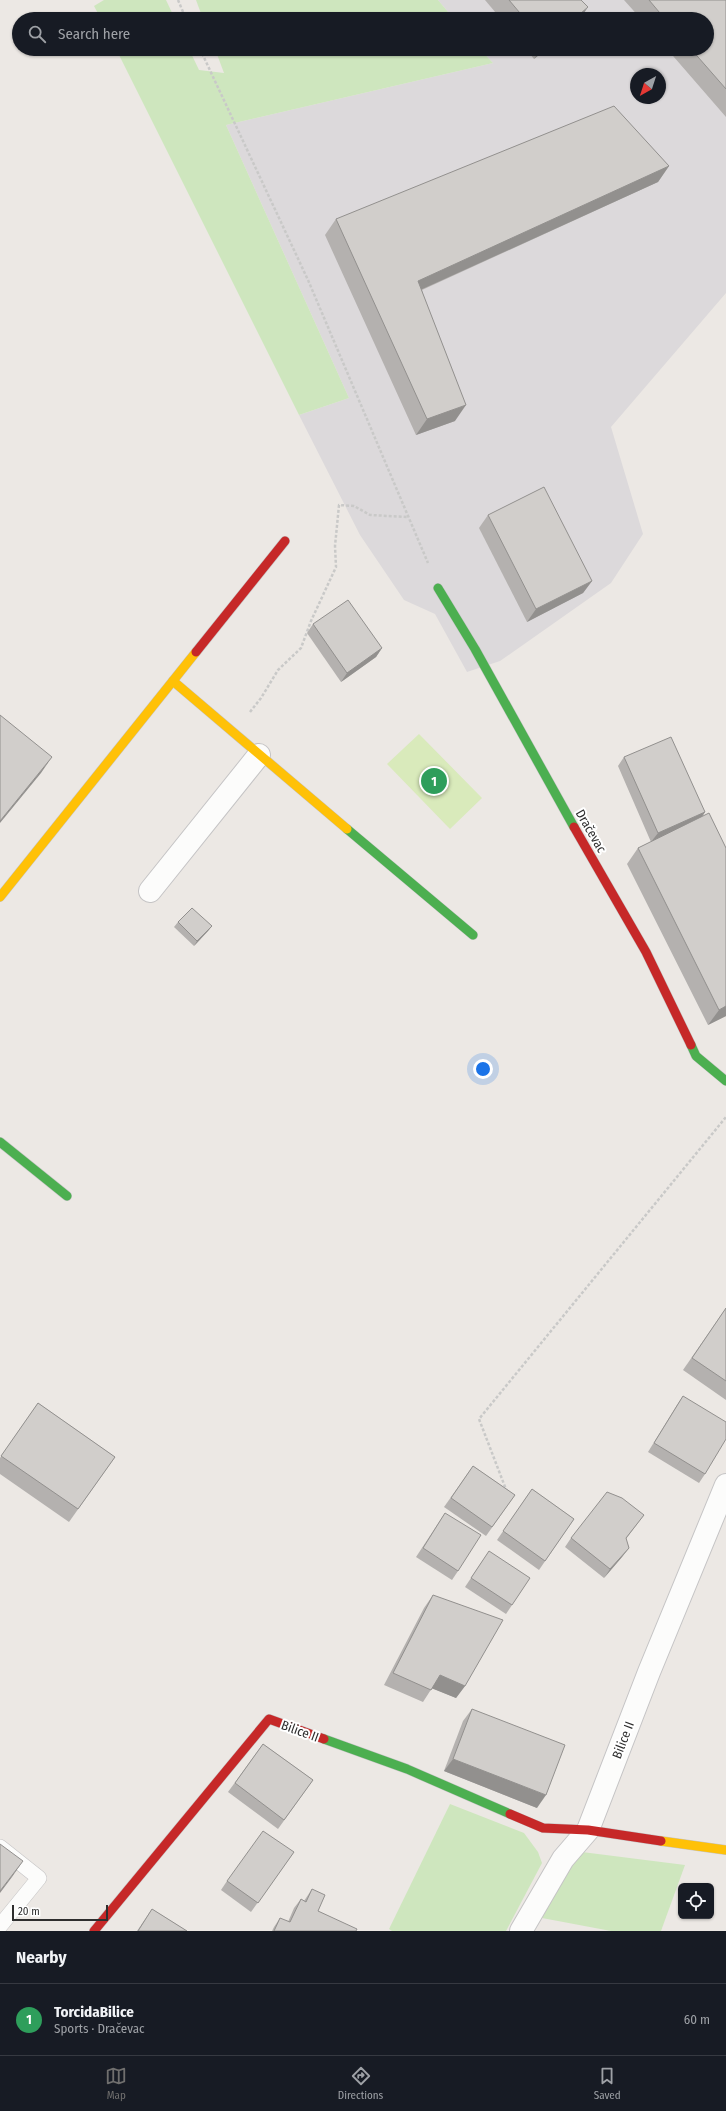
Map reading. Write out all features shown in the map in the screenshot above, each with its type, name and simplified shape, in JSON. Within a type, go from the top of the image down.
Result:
[{"type":"street","points":[[0,897],[285,541]]},
{"type":"street","name":"Dračevac","points":[[438,588],[476,649],[560,802],[646,952],[696,1056],[726,1081]]},
{"type":"street","points":[[173,681],[233,734],[473,935]]},
{"type":"street","points":[[150,891],[259,755]]},
{"type":"street","points":[[0,1142],[67,1196]]},
{"type":"street","name":"Bilice II","points":[[521,1931],[563,1859],[588,1830],[649,1672],[726,1485]]},
{"type":"street","name":"Bilice II","points":[[94,1931],[269,1720],[407,1769],[543,1828],[588,1830],[726,1850]]},
{"type":"lane","points":[[0,1847],[39,1878],[0,1926]]},
{"type":"path","points":[[178,0],[183,12]]},
{"type":"path","points":[[203,56],[308,280],[438,588]]},
{"type":"path","points":[[233,734],[261,698],[278,670],[301,648],[311,621],[336,567],[335,546],[339,505],[354,506],[370,515],[408,517]]},
{"type":"path","points":[[508,1496],[480,1420],[726,1117]]},
{"type":"shaded area","points":[[438,0],[726,0],[726,293],[611,427],[643,534],[611,583],[500,661],[467,672],[435,614],[404,600],[360,535],[299,415],[349,398],[226,125],[493,63],[486,56],[714,56],[714,12],[448,12]]},
{"type":"green space","points":[[104,0],[166,0],[172,12],[97,12],[94,6]]},
{"type":"green space","points":[[196,0],[438,0],[448,12],[200,12]]},
{"type":"green space","points":[[120,56],[192,56],[199,70],[224,73],[218,56],[486,56],[493,63],[226,125],[349,398],[299,415]]},
{"type":"green space","points":[[419,734],[482,798],[450,829],[387,764]]},
{"type":"green space","points":[[450,1804],[524,1833],[538,1852],[542,1863],[506,1931],[392,1931],[389,1929]]},
{"type":"green space","points":[[582,1852],[685,1865],[661,1931],[611,1931],[542,1918],[575,1854]]},
{"type":"building","points":[[509,0],[581,0],[588,7],[582,12],[519,12]]},
{"type":"building","points":[[649,0],[726,0],[726,89],[697,56],[714,56],[714,12],[659,12]]},
{"type":"building","points":[[614,106],[669,166],[418,281],[466,405],[427,419],[336,219]]},
{"type":"building","points":[[544,487],[592,581],[536,609],[488,515]]},
{"type":"building","points":[[348,600],[382,648],[347,673],[313,624]]},
{"type":"building","points":[[0,715],[52,757],[0,821]]},
{"type":"building","points":[[671,737],[705,812],[658,833],[624,757]]},
{"type":"building","points":[[709,813],[726,848],[726,1006],[719,1010],[638,848]]},
{"type":"building","points":[[192,908],[212,926],[197,941],[178,922]]},
{"type":"building","points":[[726,1308],[726,1381],[692,1358]]},
{"type":"building","points":[[683,1396],[726,1422],[726,1439],[705,1474],[654,1443]]},
{"type":"building","points":[[38,1403],[115,1457],[78,1509],[1,1456]]},
{"type":"building","points":[[473,1466],[515,1495],[492,1527],[451,1498]]},
{"type":"building","points":[[532,1489],[574,1519],[545,1561],[503,1531]]},
{"type":"building","points":[[607,1492],[622,1498],[644,1515],[626,1538],[629,1548],[610,1569],[571,1538]]},
{"type":"building","points":[[445,1513],[481,1535],[458,1571],[423,1548]]},
{"type":"building","points":[[489,1551],[530,1578],[512,1605],[471,1578]]},
{"type":"building","points":[[433,1595],[503,1620],[465,1686],[440,1675],[431,1690],[393,1673]]},
{"type":"building","points":[[472,1709],[565,1745],[546,1795],[453,1759]]},
{"type":"building","points":[[263,1744],[313,1780],[284,1820],[235,1783]]},
{"type":"building","points":[[263,1831],[294,1852],[258,1903],[227,1881]]},
{"type":"building","points":[[0,1844],[23,1861],[0,1891]]},
{"type":"building","points":[[312,1889],[325,1895],[318,1911],[357,1929],[356,1931],[274,1931],[280,1918],[290,1922],[301,1899],[306,1902]]},
{"type":"building","points":[[152,1909],[187,1931],[138,1931]]},
{"type":"traffic: fast","points":[[438,588],[475,649],[574,827]]},
{"type":"traffic: fast","points":[[347,829],[473,935]]},
{"type":"traffic: fast","points":[[691,1045],[696,1056],[726,1081]]},
{"type":"traffic: fast","points":[[0,1142],[67,1196]]},
{"type":"traffic: fast","points":[[324,1739],[407,1769],[510,1814]]},
{"type":"traffic: slow","points":[[0,897],[196,652]]},
{"type":"traffic: slow","points":[[173,681],[347,829]]},
{"type":"traffic: slow","points":[[661,1841],[726,1850]]},
{"type":"traffic: jam","points":[[196,652],[285,541]]},
{"type":"traffic: jam","points":[[574,827],[646,952],[691,1045]]},
{"type":"traffic: jam","points":[[94,1931],[269,1719],[324,1739]]},
{"type":"traffic: jam","points":[[510,1814],[543,1828],[588,1830],[661,1841]]},
{"type":"place","name":"TorcidaBilice","points":[[434,781]]}]
